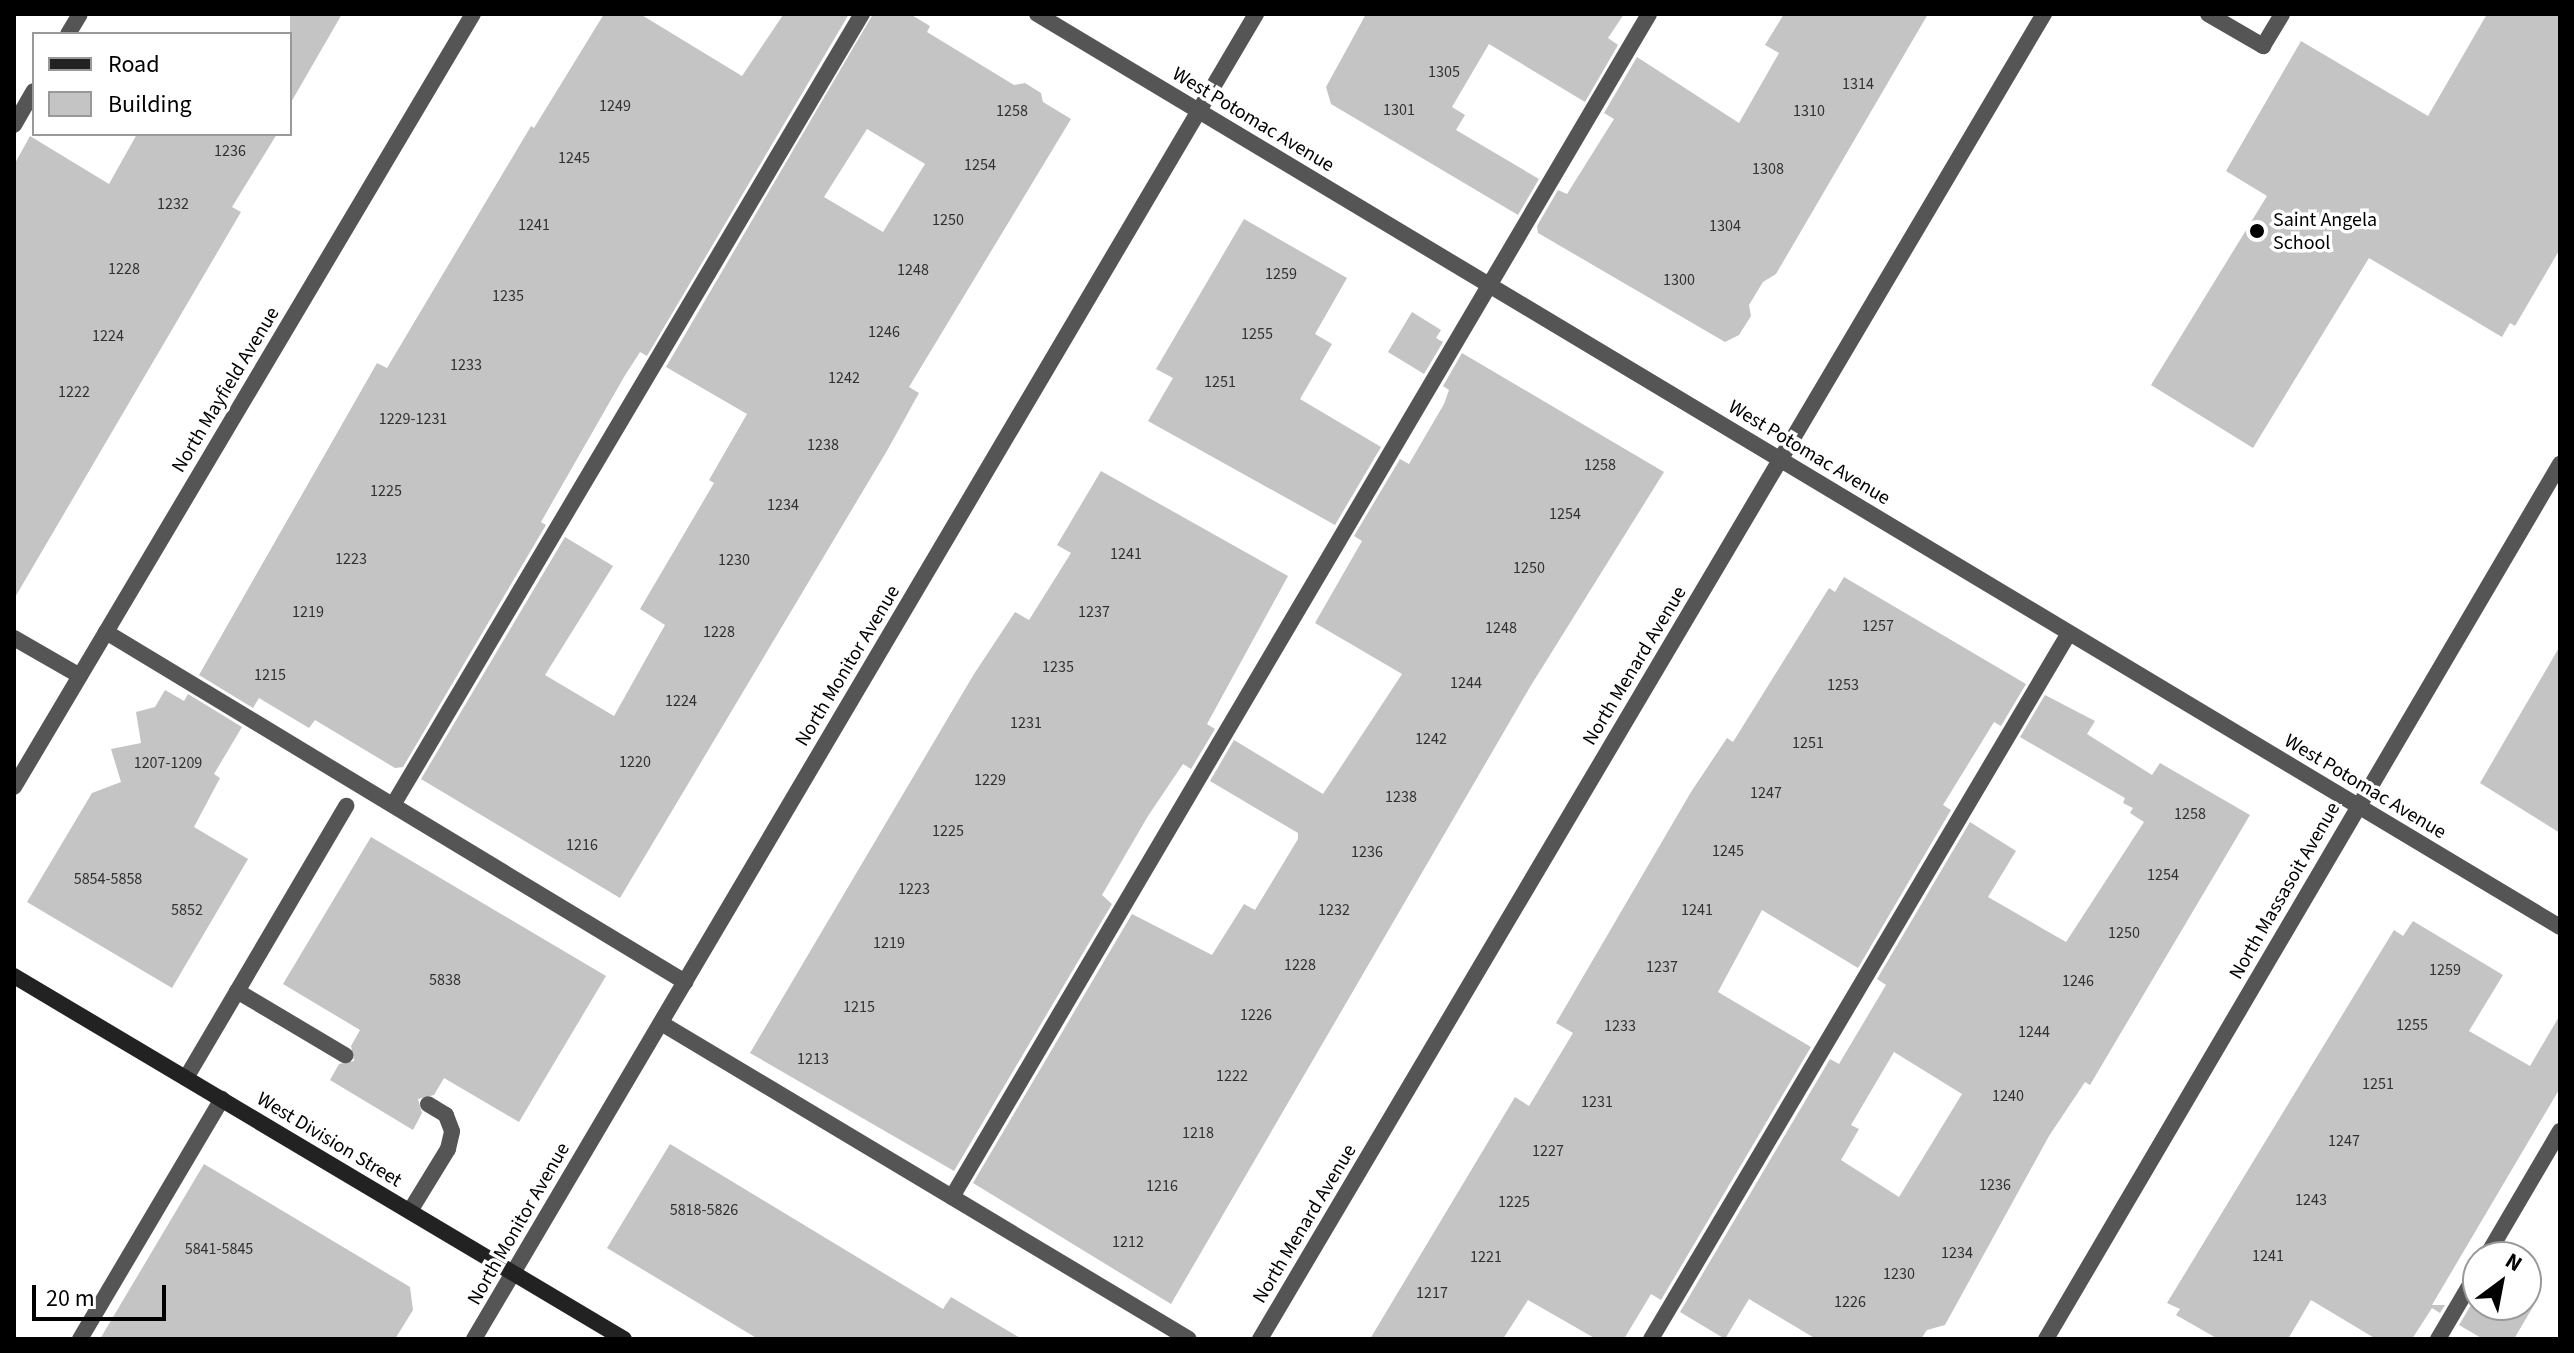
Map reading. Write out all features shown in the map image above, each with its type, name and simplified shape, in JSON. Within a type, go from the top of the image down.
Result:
[{"type":"main road","name":"West Division Street","points":[[14,976],[624,1339]]},
{"type":"street","points":[[69,32],[80,14]]},
{"type":"street","name":"North Mayfield Avenue","points":[[14,787],[473,14]]},
{"type":"street","points":[[393,805],[862,14]]},
{"type":"street","name":"West Potomac Avenue","points":[[1037,14],[2560,927]]},
{"type":"street","name":"North Monitor Avenue","points":[[474,1339],[1256,14]]},
{"type":"street","points":[[952,1197],[1649,14]]},
{"type":"street","name":"North Menard Avenue","points":[[1260,1339],[2044,14]]},
{"type":"street","points":[[2208,14],[2263,46],[2282,14]]},
{"type":"street","points":[[14,125],[32,94]]},
{"type":"street","name":"North Massasoit Avenue","points":[[2046,1339],[2560,464]]},
{"type":"street","points":[[106,632],[685,982]]},
{"type":"street","points":[[1651,1339],[2069,633]]},
{"type":"street","points":[[14,638],[80,676]]},
{"type":"street","points":[[186,1078],[346,806]]},
{"type":"street","points":[[237,991],[345,1055]]},
{"type":"street","points":[[661,1023],[1189,1339]]},
{"type":"street","points":[[80,1339],[222,1099]]},
{"type":"street","points":[[410,1211],[448,1149],[452,1131],[446,1115],[428,1104]]},
{"type":"street","points":[[2495,1241],[2560,1131]]},
{"type":"street","points":[[2438,1339],[2462,1298]]},
{"type":"building","points":[[290,14],[342,14],[292,101],[292,32]]},
{"type":"building","points":[[604,14],[640,14],[742,76],[783,15],[849,14],[647,356],[640,352],[624,377],[541,522],[546,525],[403,767],[395,768],[315,720],[309,728],[259,698],[253,708],[199,675],[377,363],[387,368],[531,126],[534,128]]},
{"type":"building","points":[[873,14],[910,14],[930,26],[927,32],[1014,85],[1025,83],[1041,93],[1043,102],[1071,119],[909,387],[919,393],[888,449],[620,898],[421,779],[565,537],[613,566],[545,675],[614,716],[665,625],[640,609],[714,483],[709,480],[747,414],[666,367]],"holes":[[[867,129],[925,164],[883,232],[824,197]]]},
{"type":"building","points":[[1366,14],[1624,14],[1608,38],[1618,45],[1585,102],[1489,44],[1452,107],[1465,115],[1456,130],[1539,179],[1518,215],[1331,104],[1326,87]]},
{"type":"building","points":[[1784,14],[1928,14],[1776,274],[1763,282],[1749,305],[1751,316],[1739,335],[1725,342],[1538,233],[1537,226],[1558,190],[1567,194],[1614,119],[1604,113],[1637,57],[1739,123],[1779,53],[1765,45]]},
{"type":"building","points":[[2487,14],[2560,14],[2560,249],[2515,326],[2510,323],[2502,337],[2369,258],[2253,448],[2151,385],[2267,196],[2226,171],[2301,41],[2428,116]]},
{"type":"building","points":[[30,136],[109,184],[136,136],[276,136],[232,207],[241,212],[14,599],[14,165]]},
{"type":"building","points":[[1244,219],[1347,278],[1315,334],[1332,344],[1300,399],[1381,447],[1335,525],[1148,421],[1173,378],[1156,369]]},
{"type":"building","points":[[1412,312],[1441,330],[1436,338],[1443,342],[1424,374],[1388,352]]},
{"type":"building","points":[[1462,353],[1664,472],[1530,687],[1171,1304],[973,1183],[1132,914],[1212,955],[1244,904],[1255,910],[1298,839],[1298,833],[1210,781],[1234,740],[1323,794],[1402,674],[1315,623],[1362,541],[1354,536],[1400,459],[1409,464],[1444,404],[1449,390],[1443,386]]},
{"type":"building","points":[[1101,471],[1288,576],[1207,724],[1215,729],[1191,769],[1183,764],[1148,816],[1102,895],[1112,904],[954,1171],[750,1053],[974,674],[1015,612],[1029,620],[1071,553],[1057,545]]},
{"type":"building","points":[[1844,577],[2026,684],[2001,726],[1994,722],[1943,805],[1951,810],[1858,968],[1762,910],[1718,992],[1811,1047],[1661,1300],[1651,1294],[1624,1339],[1596,1339],[1528,1300],[1503,1339],[1370,1339],[1515,1097],[1529,1106],[1573,1033],[1556,1023],[1691,792],[1727,738],[1733,742],[1829,588],[1835,592]]},
{"type":"building","points":[[2560,646],[2560,833],[2480,783]]},
{"type":"building","points":[[165,690],[184,701],[188,694],[242,727],[214,774],[220,778],[194,827],[248,859],[172,988],[27,902],[92,793],[121,782],[111,749],[141,743],[136,712],[155,707]]},
{"type":"building","points":[[2045,695],[2095,721],[2087,734],[2152,775],[2160,763],[2250,815],[2090,1085],[2085,1082],[2049,1136],[1945,1325],[1927,1330],[1921,1339],[1816,1339],[1749,1299],[1725,1339],[1680,1312],[1830,1059],[1839,1064],[1886,985],[1877,979],[1970,822],[2016,851],[1988,897],[2066,942],[2144,822],[2130,813],[2133,808],[2123,803],[2125,798],[2020,737]],"holes":[[[1894,1052],[1962,1094],[1899,1197],[1841,1160],[1859,1129],[1851,1125]]]},
{"type":"building","points":[[371,837],[606,976],[519,1122],[444,1078],[434,1095],[418,1099],[422,1113],[413,1130],[330,1080],[339,1064],[354,1061],[351,1046],[360,1030],[283,984]]},
{"type":"building","points":[[2413,921],[2503,975],[2469,1031],[2530,1066],[2560,1015],[2560,1088],[2470,1241],[2462,1241],[2462,1254],[2432,1305],[2445,1305],[2440,1313],[2432,1308],[2412,1339],[2376,1339],[2311,1300],[2288,1339],[2218,1339],[2176,1315],[2180,1309],[2167,1303],[2394,930],[2403,936]]},
{"type":"building","points":[[670,1144],[943,1309],[951,1297],[1022,1339],[758,1339],[607,1248]]},
{"type":"building","points":[[204,1164],[410,1287],[413,1310],[395,1339],[100,1339]]},
{"type":"building","points":[[2462,1320],[2525,1321],[2514,1339],[2483,1339],[2459,1325]]},
{"type":"place","name":"Saint Angela School","points":[[2257,231]]}]
